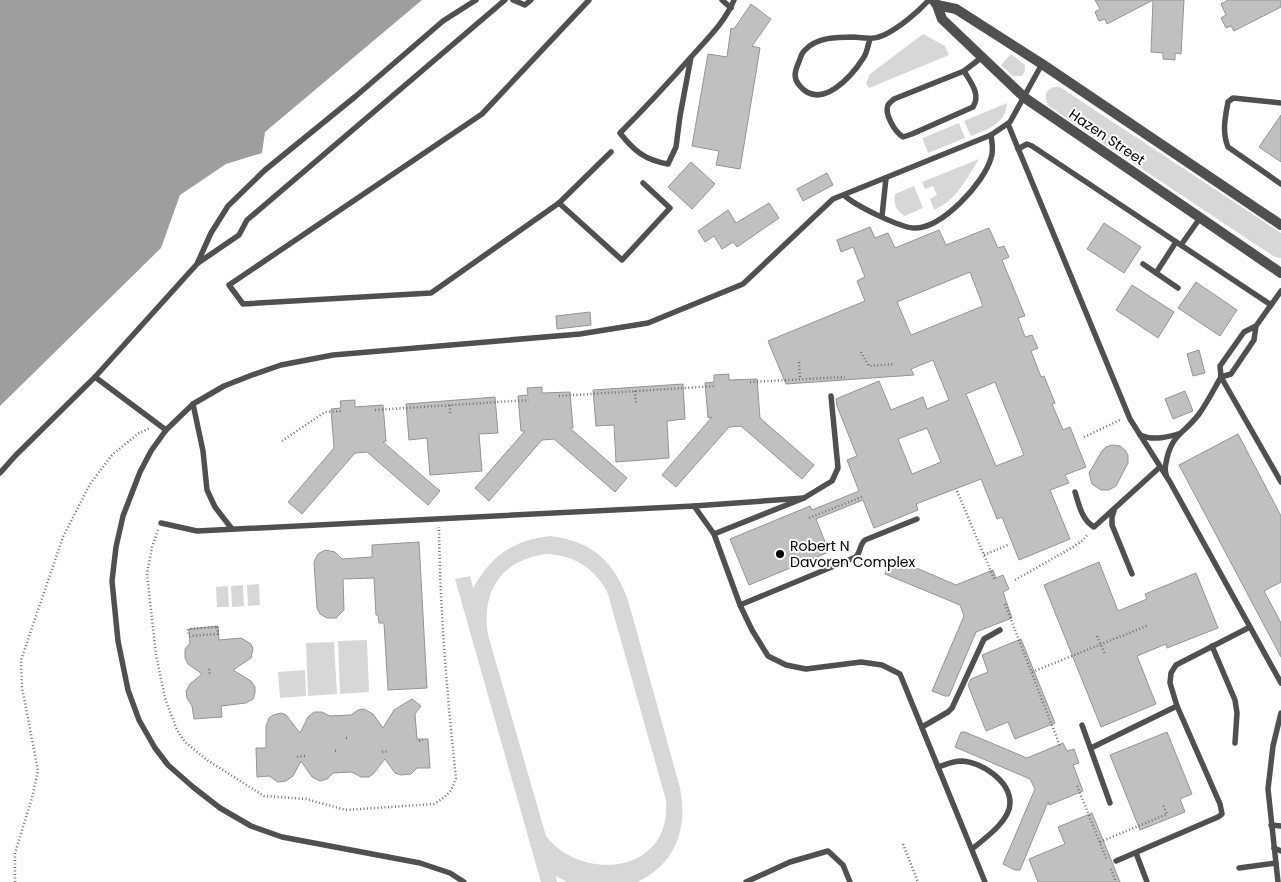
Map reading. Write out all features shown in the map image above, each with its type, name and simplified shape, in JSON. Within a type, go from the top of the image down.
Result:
[{"type":"street","name":"Hazen Street","points":[[933,2],[942,20],[1025,98],[1281,273]]},
{"type":"street","name":"Hazen Street","points":[[933,2],[956,9],[1042,64],[1281,225]]},
{"type":"lane","points":[[197,264],[228,206],[265,170],[356,96],[443,21],[476,0]]},
{"type":"lane","points":[[0,474],[16,455],[95,377],[197,264],[239,235],[247,220],[505,0]]},
{"type":"lane","points":[[513,0],[525,5],[531,0]]},
{"type":"lane","points":[[589,0],[482,114],[228,285],[243,304],[431,293],[559,203],[611,152]]},
{"type":"lane","points":[[722,0],[730,8]]},
{"type":"lane","points":[[691,56],[676,147],[668,164],[652,161],[632,147],[620,133],[691,56],[717,28],[734,0]]},
{"type":"lane","points":[[870,39],[865,55],[853,72],[835,90],[821,95],[808,92],[798,84],[794,73],[804,51],[818,40],[870,39],[885,35],[933,2]]},
{"type":"lane","points":[[964,71],[976,93],[977,98],[973,107],[912,134],[903,137],[897,134],[887,113],[888,105],[894,99],[964,71],[982,58]]},
{"type":"lane","points":[[464,882],[450,873],[420,863],[282,837],[251,826],[220,808],[193,787],[168,765],[154,748],[139,720],[128,690],[118,641],[112,581],[116,547],[123,516],[140,472],[151,451],[166,430],[193,404],[224,386],[252,374],[333,355],[580,334],[648,323],[743,284],[833,200],[990,135],[1008,124],[1025,98],[1042,64]]},
{"type":"lane","points":[[1281,103],[1233,98],[1228,102],[1224,119],[1224,138],[1228,147],[1281,184]]},
{"type":"lane","points":[[1008,124],[1128,416],[1170,482],[1281,683]]},
{"type":"lane","points":[[844,195],[860,207],[906,227],[917,228],[933,222],[951,213],[964,200],[985,172],[991,159],[993,147],[990,135]]},
{"type":"lane","points":[[1018,149],[1027,144],[1032,146],[1271,305]]},
{"type":"lane","points":[[882,216],[886,178]]},
{"type":"lane","points":[[559,203],[622,260],[670,208],[643,182]]},
{"type":"lane","points":[[1156,273],[1200,218]]},
{"type":"lane","points":[[1143,264],[1178,288]]},
{"type":"lane","points":[[1170,482],[1165,469],[1171,444],[1179,434],[1190,426],[1221,377],[1231,374],[1254,340],[1256,326],[1281,291]]},
{"type":"lane","points":[[1256,326],[1244,332],[1220,366],[1221,377],[1280,482]]},
{"type":"lane","points":[[95,377],[166,430]]},
{"type":"lane","points":[[714,534],[804,498],[832,481],[838,468],[831,396]]},
{"type":"lane","points":[[193,404],[203,451],[207,490],[215,507],[232,528]]},
{"type":"lane","points":[[1140,435],[1147,438],[1163,438],[1179,434]]},
{"type":"lane","points":[[1075,492],[1084,518],[1088,524],[1094,527],[1160,467]]},
{"type":"lane","points":[[160,523],[197,531],[694,506],[804,498]]},
{"type":"lane","points":[[694,506],[714,534],[740,605],[752,630],[768,656],[786,665],[806,669],[861,662],[882,665],[900,674],[985,882]]},
{"type":"lane","points":[[1115,509],[1112,525],[1132,574]]},
{"type":"lane","points":[[740,605],[856,557],[864,540],[917,519]]},
{"type":"lane","points":[[1116,861],[1222,814],[1220,804],[1177,706],[1170,683],[1171,673],[1176,665],[1250,627]]},
{"type":"lane","points":[[922,727],[952,708],[984,639],[1000,630]]},
{"type":"lane","points":[[1212,646],[1235,700],[1237,713],[1235,743]]},
{"type":"lane","points":[[1090,748],[1177,706]]},
{"type":"lane","points":[[1278,882],[1268,790],[1272,746],[1281,713]]},
{"type":"lane","points":[[1082,725],[1110,803]]},
{"type":"lane","points":[[938,767],[958,761],[972,762],[988,770],[1005,786],[1010,803],[1004,819],[996,829],[972,849]]},
{"type":"lane","points":[[1271,825],[1281,826]]},
{"type":"lane","points":[[1274,848],[1281,851]]},
{"type":"lane","points":[[746,882],[790,862],[828,851],[843,865],[850,882]]},
{"type":"lane","points":[[1136,853],[1147,882]]},
{"type":"lane","points":[[1239,868],[1276,863]]},
{"type":"path","points":[[861,352],[869,366],[893,364]]},
{"type":"path","points":[[799,362],[800,379]]},
{"type":"path","points":[[750,382],[845,377]]},
{"type":"path","points":[[560,396],[716,386]]},
{"type":"path","points":[[635,391],[636,405]]},
{"type":"path","points":[[375,410],[529,400]]},
{"type":"path","points":[[450,405],[450,414]]},
{"type":"path","points":[[282,442],[325,412],[342,411]]},
{"type":"path","points":[[1084,437],[1128,416]]},
{"type":"path","points":[[15,882],[16,853],[38,771],[22,687],[21,660],[63,537],[90,484],[112,455],[139,433],[158,424]]},
{"type":"path","points":[[957,491],[995,581]]},
{"type":"path","points":[[808,518],[864,496]]},
{"type":"path","points":[[160,523],[152,547],[147,574],[156,655],[165,698],[177,730],[185,742],[207,760],[264,796],[306,799],[346,810],[434,804],[445,798],[453,790],[456,778],[444,643],[439,518]]},
{"type":"path","points":[[1015,580],[1083,540],[1094,527]]},
{"type":"path","points":[[984,555],[1008,545]]},
{"type":"path","points":[[1005,604],[1035,677],[1060,746]]},
{"type":"path","points":[[1032,672],[1149,625]]},
{"type":"path","points":[[217,627],[218,634],[188,636],[188,629],[217,627]]},
{"type":"path","points":[[1097,636],[1105,654]]},
{"type":"path","points":[[210,669],[210,676]]},
{"type":"path","points":[[382,752],[389,751]]},
{"type":"path","points":[[297,757],[305,756]]},
{"type":"path","points":[[1077,786],[1116,882]]},
{"type":"path","points":[[1100,842],[1167,814],[1163,805]]},
{"type":"path","points":[[903,844],[918,882]]},
{"type":"shaded area","points":[[0,0],[422,0],[265,132],[262,153],[226,164],[180,195],[161,248],[0,406]]},
{"type":"shaded area","points":[[923,34],[945,46],[949,55],[869,88],[866,83],[870,74]]},
{"type":"shaded area","points":[[1011,54],[1025,65],[1025,71],[1022,76],[1013,76],[1001,65]]},
{"type":"shaded area","points":[[1054,87],[1060,87],[1281,233],[1281,258],[1275,257],[1264,250],[1049,106],[1046,95]]},
{"type":"shaded area","points":[[1007,103],[1006,110],[1000,121],[990,128],[971,136],[964,121]]},
{"type":"shaded area","points":[[959,123],[965,138],[928,153],[923,138]]},
{"type":"shaded area","points":[[979,159],[955,195],[934,210],[930,199],[937,195],[933,186],[925,189],[922,182]]},
{"type":"shaded area","points":[[914,186],[923,208],[905,216],[896,207],[894,201],[895,194]]},
{"type":"shaded area","points":[[550,536],[565,539],[589,548],[600,555],[616,574],[628,600],[680,788],[682,803],[680,831],[670,855],[650,874],[637,882],[567,882],[556,876],[557,882],[541,882],[455,579],[470,576],[473,588],[480,576],[496,558],[514,546],[537,538]],"holes":[[[546,554],[573,560],[589,569],[607,591],[666,800],[664,825],[655,844],[640,856],[621,863],[601,865],[580,860],[561,851],[546,836],[488,635],[488,605],[491,592],[498,580],[517,563],[530,557]]]},
{"type":"shaded area","points":[[259,584],[260,605],[248,606],[247,585]]},
{"type":"shaded area","points":[[243,585],[244,606],[232,607],[231,586]]},
{"type":"shaded area","points":[[228,586],[229,607],[217,607],[216,587]]},
{"type":"shaded area","points":[[367,640],[369,692],[340,694],[338,641]]},
{"type":"shaded area","points":[[334,642],[337,694],[308,696],[306,643]]},
{"type":"shaded area","points":[[305,670],[306,696],[280,698],[278,672]]},
{"type":"building","points":[[1095,0],[1153,0],[1107,24],[1105,19],[1099,21],[1095,12],[1100,9]]},
{"type":"building","points":[[1153,0],[1184,0],[1181,54],[1175,53],[1175,60],[1163,59],[1163,53],[1151,52]]},
{"type":"building","points":[[1228,0],[1281,0],[1281,7],[1234,31],[1231,26],[1226,28],[1221,18],[1226,15],[1221,4]]},
{"type":"building","points":[[751,4],[771,19],[752,46],[760,48],[740,169],[716,165],[719,151],[692,146],[708,54],[727,57],[731,28],[734,29]]},
{"type":"building","points":[[1281,115],[1281,162],[1259,147]]},
{"type":"building","points":[[691,162],[715,184],[692,209],[668,187]]},
{"type":"building","points":[[827,173],[833,185],[803,201],[797,189]]},
{"type":"building","points":[[769,203],[779,218],[737,247],[733,242],[722,249],[714,236],[705,242],[698,231],[728,210],[736,223]]},
{"type":"building","points":[[1104,223],[1141,247],[1124,273],[1087,249]]},
{"type":"building","points":[[870,227],[875,238],[888,233],[895,248],[939,230],[946,245],[989,228],[998,248],[1004,246],[1009,257],[1002,260],[1025,316],[1018,318],[1025,337],[1032,335],[1038,348],[1031,351],[1041,377],[1044,376],[1055,403],[1052,404],[1063,430],[1070,427],[1086,467],[1065,475],[1069,483],[1050,490],[1070,539],[1019,560],[1002,517],[997,519],[981,479],[916,504],[918,510],[874,528],[863,500],[816,519],[829,552],[749,585],[730,539],[810,506],[812,510],[859,491],[847,460],[857,456],[836,399],[879,381],[891,410],[923,397],[927,409],[949,400],[933,360],[911,369],[914,375],[786,384],[768,341],[865,301],[857,281],[865,277],[853,247],[841,252],[837,240]],"holes":[[[970,272],[983,306],[911,335],[897,302]],[[995,382],[1024,455],[996,466],[966,394]],[[927,428],[941,462],[912,474],[898,439]]]},
{"type":"building","points":[[1196,282],[1237,310],[1220,336],[1178,308]]},
{"type":"building","points":[[1132,285],[1174,312],[1158,338],[1116,310]]},
{"type":"building","points":[[590,312],[591,325],[557,329],[556,316]]},
{"type":"building","points":[[1199,350],[1205,373],[1193,376],[1187,354]]},
{"type":"building","points":[[729,374],[729,380],[757,379],[760,418],[814,465],[802,479],[741,426],[729,427],[676,487],[662,475],[712,417],[708,418],[705,383],[714,382],[714,375]]},
{"type":"building","points":[[683,384],[685,419],[667,421],[669,458],[616,462],[614,425],[596,426],[593,390]]},
{"type":"building","points":[[542,387],[542,393],[570,392],[573,428],[570,428],[627,478],[615,492],[554,439],[542,440],[489,501],[475,488],[525,431],[521,431],[518,396],[528,395],[527,388]]},
{"type":"building","points":[[1185,391],[1193,411],[1173,419],[1165,399]]},
{"type":"building","points":[[495,397],[498,433],[479,434],[482,471],[430,475],[427,438],[409,440],[406,404]]},
{"type":"building","points":[[355,400],[355,407],[383,405],[386,441],[383,442],[440,491],[428,505],[367,452],[355,453],[302,514],[288,502],[334,448],[331,409],[341,408],[340,401]]},
{"type":"building","points":[[1238,434],[1281,516],[1281,582],[1264,591],[1281,623],[1281,657],[1179,465]]},
{"type":"building","points":[[1112,445],[1120,446],[1125,450],[1128,455],[1128,463],[1116,486],[1109,490],[1101,490],[1092,484],[1089,473],[1102,451]]},
{"type":"building","points":[[419,542],[427,688],[388,690],[384,623],[379,623],[378,615],[376,615],[374,578],[343,579],[344,610],[336,618],[327,618],[320,614],[317,608],[314,562],[318,554],[325,550],[335,552],[342,559],[372,557],[372,545]]},
{"type":"building","points":[[891,557],[956,585],[993,570],[996,578],[1003,575],[1009,589],[1003,592],[1012,618],[976,632],[949,696],[932,691],[964,616],[960,605],[885,574]]},
{"type":"building","points":[[1099,562],[1118,611],[1147,599],[1145,594],[1196,573],[1218,628],[1167,648],[1166,644],[1137,656],[1156,704],[1101,727],[1044,585]]},
{"type":"building","points":[[218,626],[219,640],[241,638],[251,644],[253,649],[251,658],[233,670],[251,681],[255,687],[255,693],[253,699],[246,703],[221,706],[222,717],[194,719],[192,706],[187,698],[186,691],[190,684],[202,674],[188,664],[185,658],[185,649],[190,643],[189,629]]},
{"type":"building","points":[[1021,639],[1055,723],[1015,739],[1008,722],[986,731],[968,685],[971,679],[988,672],[982,655]]},
{"type":"building","points":[[412,699],[421,706],[415,714],[417,739],[428,739],[430,768],[417,768],[411,774],[401,775],[395,773],[385,759],[369,777],[361,777],[352,772],[333,773],[327,779],[320,781],[312,777],[301,761],[293,776],[286,781],[278,782],[269,776],[257,777],[256,748],[266,748],[266,726],[269,718],[273,715],[281,713],[286,715],[300,733],[308,717],[314,712],[322,712],[330,716],[351,715],[358,710],[364,709],[373,714],[383,728],[394,710]]},
{"type":"building","points":[[961,732],[1027,758],[1063,743],[1067,751],[1074,749],[1079,763],[1073,765],[1083,791],[1049,805],[1048,802],[1020,870],[1015,870],[1003,864],[1035,789],[1030,779],[955,747]]},
{"type":"building","points":[[1167,732],[1192,794],[1180,799],[1185,812],[1140,830],[1110,755]]},
{"type":"building","points":[[1092,813],[1120,882],[1038,882],[1029,859],[1065,844],[1058,827]]},
{"type":"place","name":"Robert N Davoren Complex","points":[[780,554]]}]
